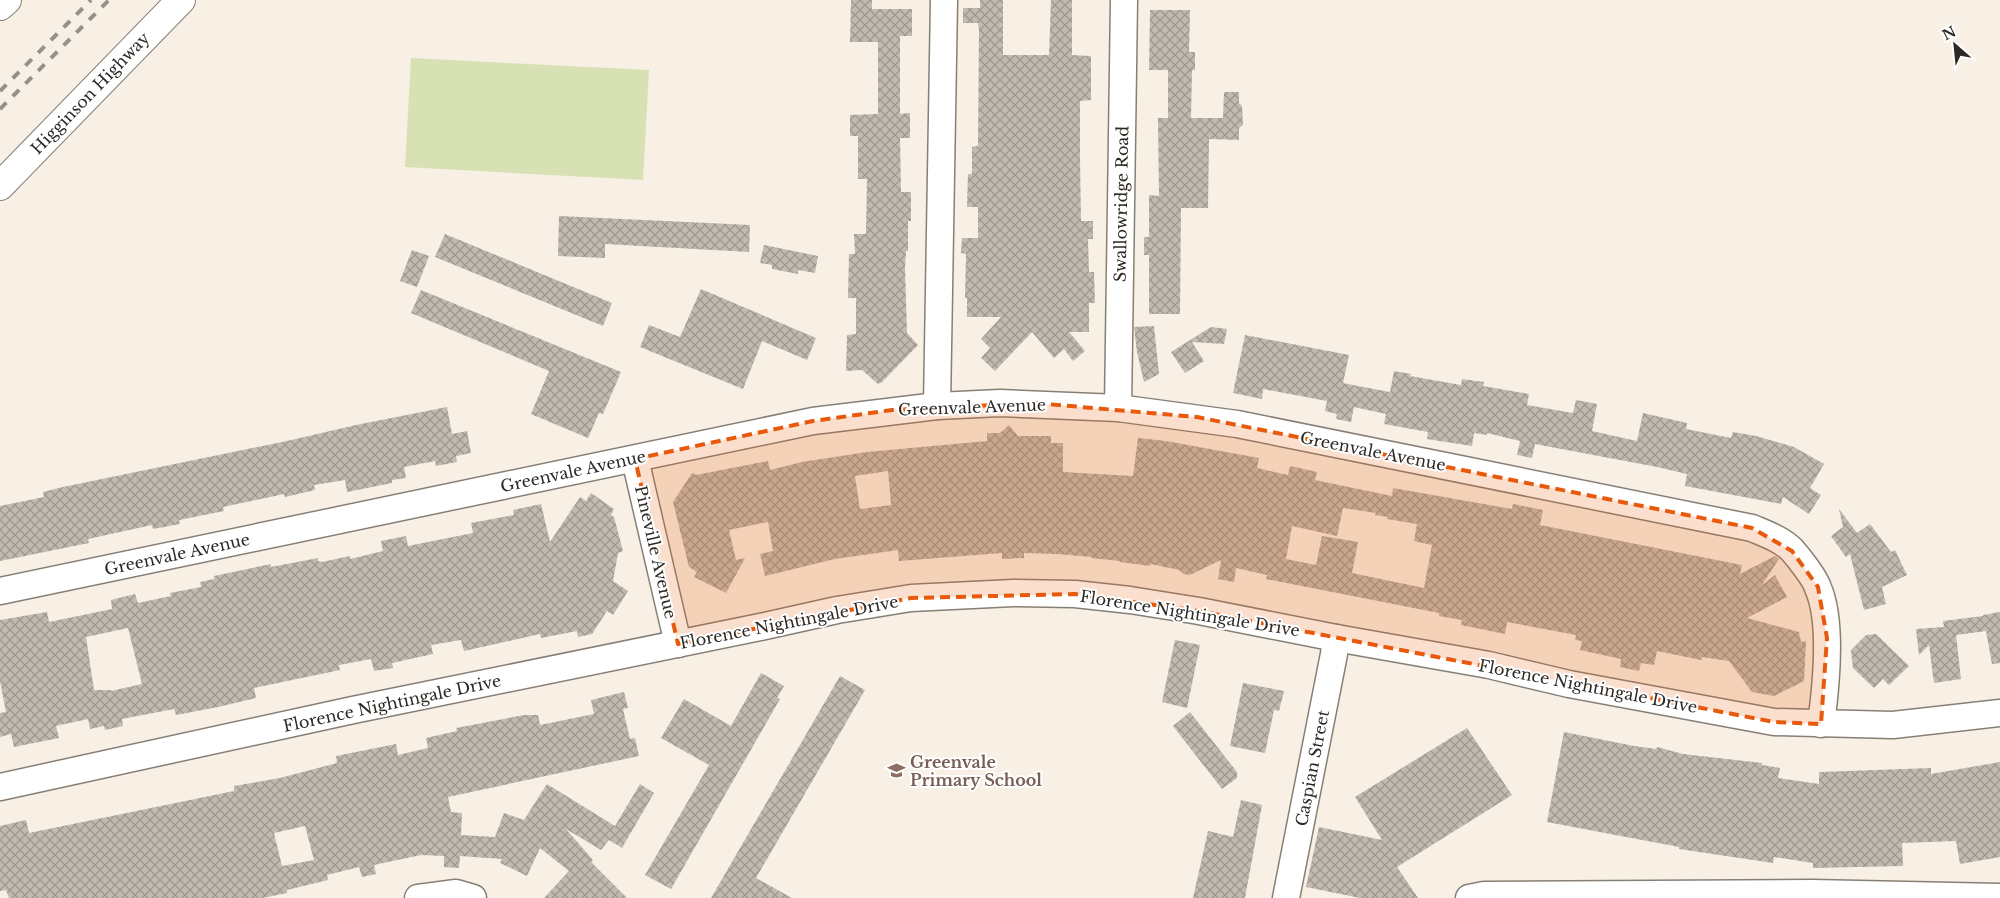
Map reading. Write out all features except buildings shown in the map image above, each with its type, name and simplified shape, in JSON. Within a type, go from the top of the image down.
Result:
[{"type":"highway","points":[[0,6],[7,0]]},
{"type":"highway","name":"Higginson Highway","points":[[0,186],[181,0]]},
{"type":"street","points":[[937,406],[944,0]]},
{"type":"street","name":"Swallowridge Road","points":[[1118,408],[1124,0]]},
{"type":"street","name":"Greenvale Avenue","points":[[0,592],[813,421],[937,406],[1000,403],[1118,408],[1237,424],[1752,528],[1779,540],[1792,551],[1818,586],[1824,610],[1827,638],[1820,724]]},
{"type":"street","name":"Pineville Avenue","points":[[635,459],[678,644]]},
{"type":"street","name":"Florence Nightingale Drive","points":[[0,787],[362,708],[837,610],[911,598],[1013,592],[1075,594],[1130,600],[1199,611],[1489,665],[1569,684],[1774,722],[1893,725],[2000,713]]},
{"type":"street","name":"Caspian Street","points":[[1286,898],[1336,638]]},
{"type":"street","points":[[418,898],[456,893],[473,898]]},
{"type":"street","points":[[1469,898],[1484,894],[1803,893],[2000,897]]},
{"type":"highlighted area","points":[[1035,403],[1197,417],[1752,528],[1792,551],[1818,587],[1827,638],[1821,724],[1774,722],[1199,611],[1075,594],[911,598],[678,644],[635,459],[813,421],[892,410]]},
{"type":"green space","points":[[411,58],[649,70],[643,180],[405,167]]},
{"type":"railway","points":[[0,91],[91,0]]},
{"type":"railway","points":[[0,109],[109,0]]},
{"type":"place","name":"Greenvale Primary School","points":[[896,771]]}]
